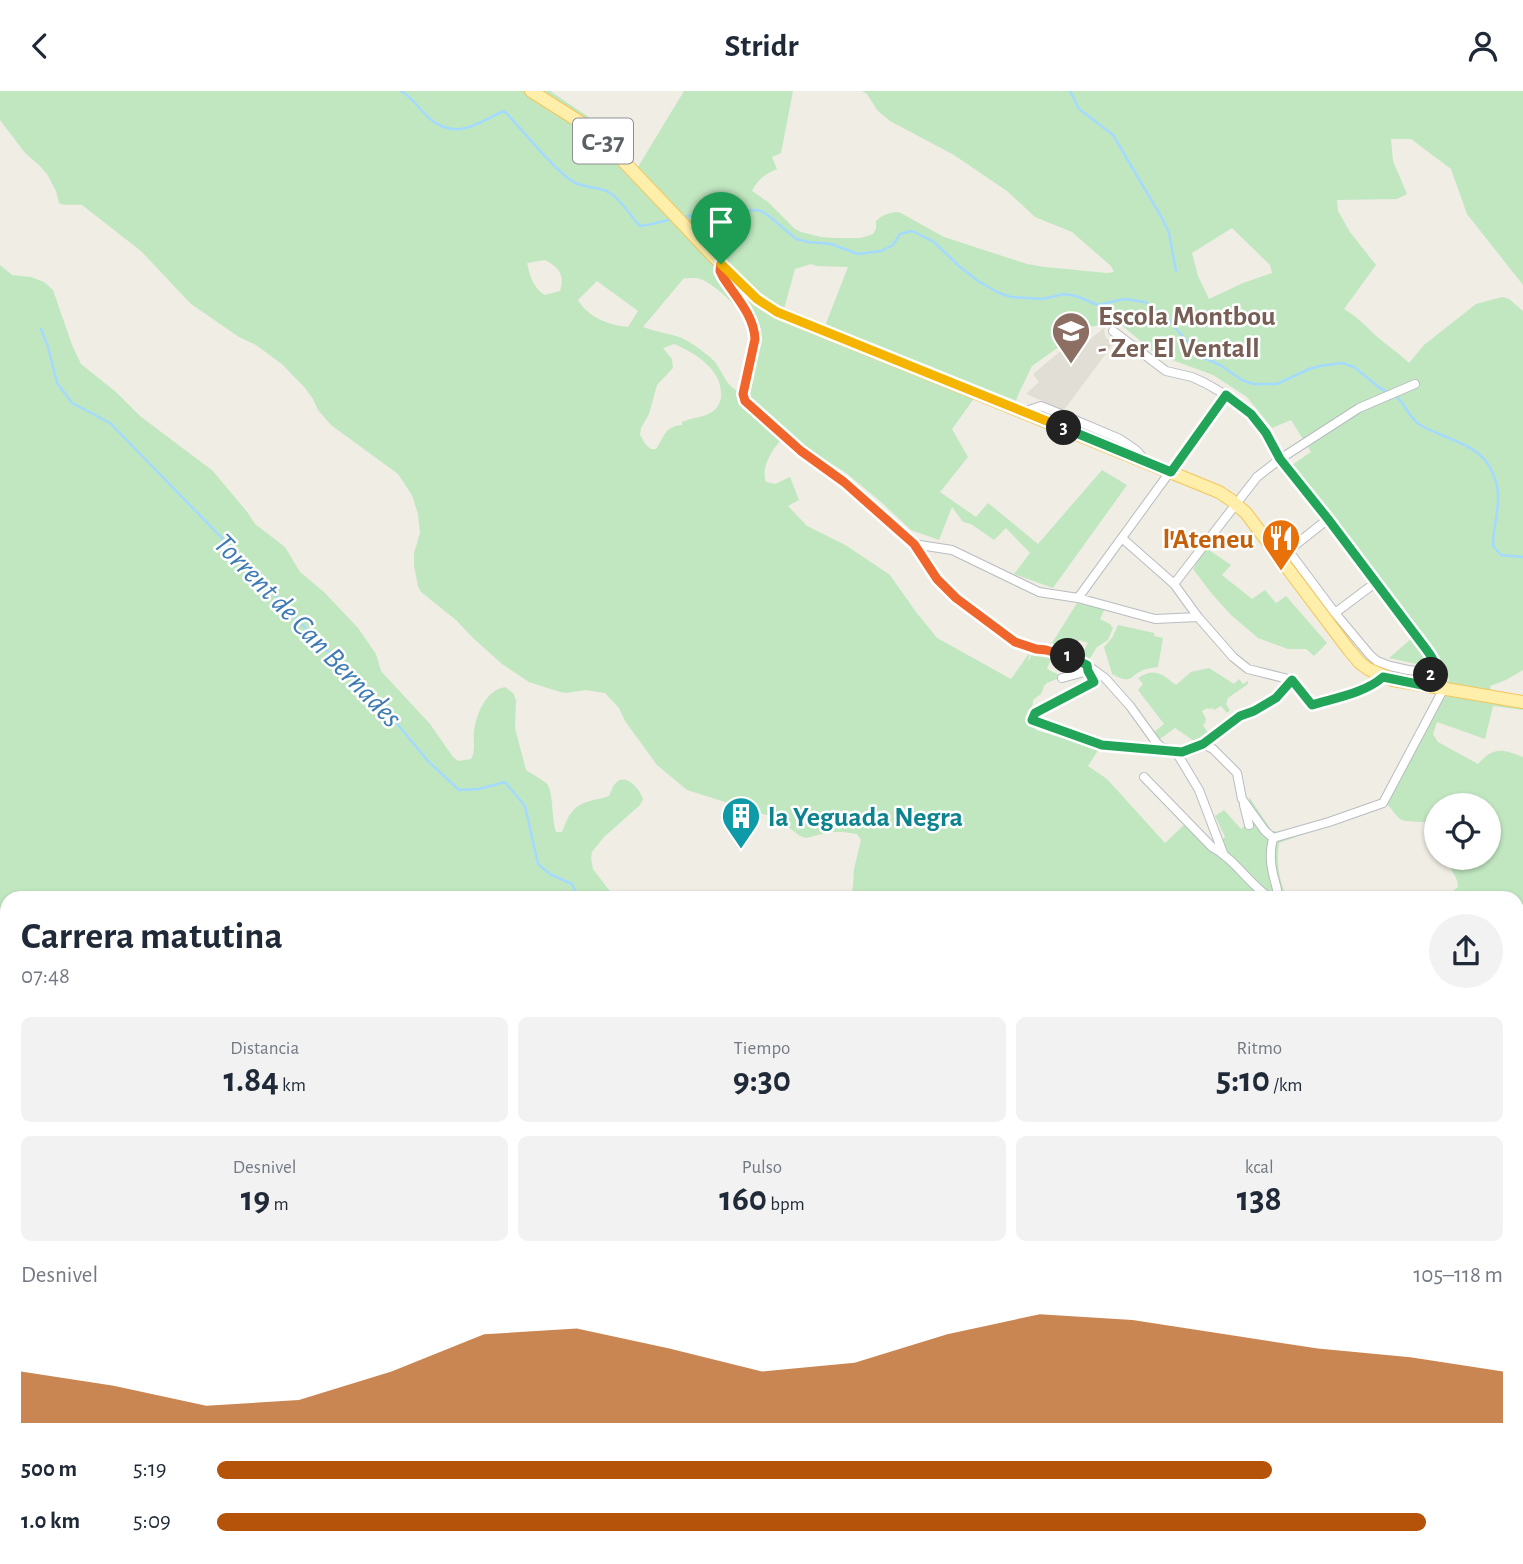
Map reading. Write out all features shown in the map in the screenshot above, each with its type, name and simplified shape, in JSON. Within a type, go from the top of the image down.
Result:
[{"type":"main road","name":"C-37","points":[[531,91],[587,127],[609,146],[721,264],[757,299],[777,312],[1210,488],[1236,503],[1360,663],[1383,677],[1523,702]]},
{"type":"street","points":[[721,264],[720,271],[750,318],[754,331],[755,339],[743,394],[745,401],[801,451],[844,482],[914,544],[943,587],[1015,642],[1063,654],[1105,678],[1119,691],[1156,742],[1161,747],[1175,751],[1199,790],[1223,853]]},
{"type":"street","points":[[1113,331],[1166,371],[1192,377],[1226,395],[1251,414],[1266,433],[1280,459],[1434,660],[1436,673]]},
{"type":"street","points":[[1174,584],[1257,477],[1359,408],[1415,384]]},
{"type":"street","points":[[1078,598],[1226,395]]},
{"type":"street","points":[[1289,550],[1328,519]]},
{"type":"street","points":[[1266,540],[1276,534],[1335,613],[1377,661],[1408,670],[1436,673],[1450,689],[1383,803],[1273,838]]},
{"type":"street","points":[[1123,539],[1174,584],[1233,657],[1248,669],[1292,680],[1312,705],[1364,688],[1383,677]]},
{"type":"street","points":[[914,544],[952,550],[1039,592],[1078,598],[1155,619],[1198,617]]},
{"type":"street","points":[[1335,613],[1375,583]]},
{"type":"street","points":[[1062,678],[1088,668]]},
{"type":"street","points":[[1088,668],[1094,682],[1035,713],[1032,720],[1102,745],[1182,752],[1203,744],[1240,716],[1276,698],[1292,680]]},
{"type":"street","points":[[1427,686],[1430,676],[1436,673]]},
{"type":"street","points":[[1203,744],[1237,773],[1249,825]]},
{"type":"street","points":[[1144,777],[1212,847],[1223,853],[1261,891]]},
{"type":"street","points":[[1242,799],[1273,838]]},
{"type":"street","points":[[1273,838],[1271,858],[1278,891]]},
{"type":"shaded area","name":"Escola Montbou - Zer El Ventall","points":[[1105,327],[1106,338],[1116,340],[1064,410],[1026,394],[1039,382],[1033,374],[1069,344],[1076,351]]},
{"type":"green space","points":[[0,91],[550,91],[599,124],[638,167],[684,91],[793,91],[781,153],[772,157],[777,169],[762,177],[752,191],[768,202],[795,229],[821,237],[861,238],[873,234],[876,221],[881,217],[899,212],[944,237],[1027,264],[1107,273],[1114,272],[1111,266],[1072,232],[1035,217],[1007,191],[954,155],[890,121],[862,91],[1523,91],[1523,285],[1467,214],[1451,169],[1411,139],[1391,139],[1393,161],[1407,194],[1397,199],[1337,200],[1338,211],[1350,232],[1376,265],[1344,309],[1409,363],[1424,345],[1476,304],[1502,297],[1509,299],[1523,311],[1523,670],[1490,686],[1491,692],[1523,696],[1523,710],[1493,706],[1485,739],[1437,722],[1433,734],[1438,742],[1478,764],[1489,754],[1499,751],[1523,757],[1523,891],[1453,891],[1458,887],[1452,870],[1501,870],[1501,793],[1424,793],[1424,822],[1400,819],[1387,804],[1380,809],[1279,843],[1279,871],[1284,891],[852,891],[854,869],[861,840],[857,834],[830,832],[806,838],[776,818],[687,790],[657,765],[625,721],[619,708],[605,693],[585,690],[566,693],[529,682],[502,664],[456,620],[421,592],[414,566],[414,553],[420,533],[418,514],[412,495],[398,474],[331,425],[305,388],[283,365],[191,304],[141,251],[82,205],[59,203],[56,191],[39,165],[25,153],[0,120]],"holes":[[[1232,228],[1270,265],[1272,273],[1209,299],[1198,276],[1192,253]],[[545,260],[554,266],[561,276],[560,291],[545,295],[533,281],[527,263]],[[811,264],[848,267],[825,326],[784,309],[795,269]],[[684,278],[700,279],[714,287],[731,302],[749,326],[749,354],[738,391],[729,385],[714,361],[694,345],[680,337],[643,327]],[[597,281],[638,311],[628,327],[599,319],[582,306],[578,300]],[[1119,323],[1156,354],[1213,375],[1247,397],[1272,428],[1291,420],[1311,452],[1292,465],[1438,659],[1449,679],[1444,699],[1434,697],[1384,795],[1373,804],[1282,832],[1272,831],[1249,797],[1250,821],[1241,829],[1224,810],[1215,816],[1225,837],[1212,850],[1186,823],[1165,843],[1107,779],[1088,766],[1099,749],[1036,730],[1033,700],[1041,694],[1044,687],[1042,684],[1044,686],[1059,678],[1059,675],[1047,669],[1052,656],[1033,652],[1028,662],[1030,652],[1011,679],[937,638],[890,575],[847,546],[807,526],[788,506],[799,500],[790,477],[775,484],[766,482],[767,462],[778,443],[788,434],[846,473],[911,530],[939,540],[952,507],[963,522],[971,524],[994,540],[1006,528],[1030,553],[1014,574],[1053,588],[1127,485],[1102,470],[1038,544],[988,503],[976,517],[940,492],[968,457],[952,429],[975,397],[1012,413],[1032,366],[1087,327]],[[674,344],[690,352],[711,369],[720,384],[721,398],[712,412],[671,428],[656,449],[651,449],[640,435],[641,428],[649,414],[657,385],[673,368],[672,359],[663,348]]]},
{"type":"green space","points":[[0,265],[12,275],[31,277],[44,282],[53,290],[81,364],[116,392],[140,416],[213,471],[255,524],[285,547],[300,572],[324,592],[358,628],[376,654],[381,671],[430,724],[453,757],[458,761],[471,759],[474,731],[480,710],[492,693],[505,687],[514,694],[516,701],[515,728],[526,770],[549,787],[556,832],[562,832],[577,807],[609,796],[613,787],[623,779],[632,783],[643,799],[592,852],[593,869],[610,891],[0,891]]},
{"type":"green space","points":[[1206,548],[1231,565],[1222,575],[1252,599],[1265,590],[1276,603],[1286,596],[1327,643],[1314,656],[1306,649],[1288,649],[1258,638],[1231,615],[1193,569]]},
{"type":"green space","points":[[1077,603],[1105,608],[1100,619],[1113,628],[1108,640],[1097,647],[1089,660],[1081,655],[1088,643],[1079,640],[1071,651],[1052,643]]},
{"type":"green space","points":[[1118,625],[1154,633],[1154,636],[1163,638],[1158,667],[1140,671],[1128,679],[1112,674],[1104,647]]},
{"type":"green space","points":[[1412,638],[1429,661],[1426,666],[1389,658]]},
{"type":"green space","points":[[1209,668],[1234,684],[1239,679],[1243,684],[1248,681],[1248,684],[1228,698],[1226,704],[1230,710],[1227,713],[1221,706],[1202,711],[1206,719],[1203,725],[1210,736],[1197,743],[1175,728],[1159,740],[1154,732],[1164,724],[1138,690],[1143,684],[1138,678],[1154,672],[1176,685],[1191,672]]},
{"type":"waterway","points":[[401,91],[429,118],[449,129],[467,128],[504,111],[569,179],[580,185],[610,193],[640,226],[672,219]]},
{"type":"waterway","points":[[1070,91],[1079,109],[1113,135],[1162,218],[1169,233],[1176,271]]},
{"type":"waterway","points":[[682,217],[713,212],[759,210],[796,239],[831,244],[858,254],[881,251],[893,245],[900,234],[912,231],[934,242],[978,281],[1011,297],[1042,299],[1064,294],[1098,305],[1124,299],[1145,302],[1165,316],[1200,356],[1253,384],[1277,384],[1309,369],[1342,363],[1354,367],[1390,393]]},
{"type":"waterway","name":"Torrent de Can Bernades","points":[[41,329],[57,383],[72,403],[110,423],[388,713],[428,761],[459,790],[479,789],[505,782],[525,806],[538,864],[550,874],[572,884],[575,891]]},
{"type":"waterway","points":[[1396,396],[1420,425],[1467,446],[1486,461],[1498,493],[1493,546],[1501,555],[1523,557]]},
{"type":"place","name":"Escola Montbou - Zer El Ventall","points":[[1071,365]]},
{"type":"place","name":"l'Ateneu","points":[[1281,572]]},
{"type":"place","name":"la Yeguada Negra","points":[[741,850]]},
{"type":"route","points":[[721,264],[757,299],[777,312],[1171,472],[1226,395],[1251,414],[1266,433],[1280,459],[1434,660],[1436,673],[1430,676],[1427,686],[1383,677],[1370,686],[1312,705],[1292,680],[1276,698],[1240,716],[1203,744],[1182,752],[1102,745],[1032,720],[1035,713],[1094,682],[1087,665],[1072,657],[1015,642],[956,598],[943,587],[914,544],[844,482],[801,451],[745,401],[743,394],[755,339],[753,324],[723,277],[721,264]]}]
